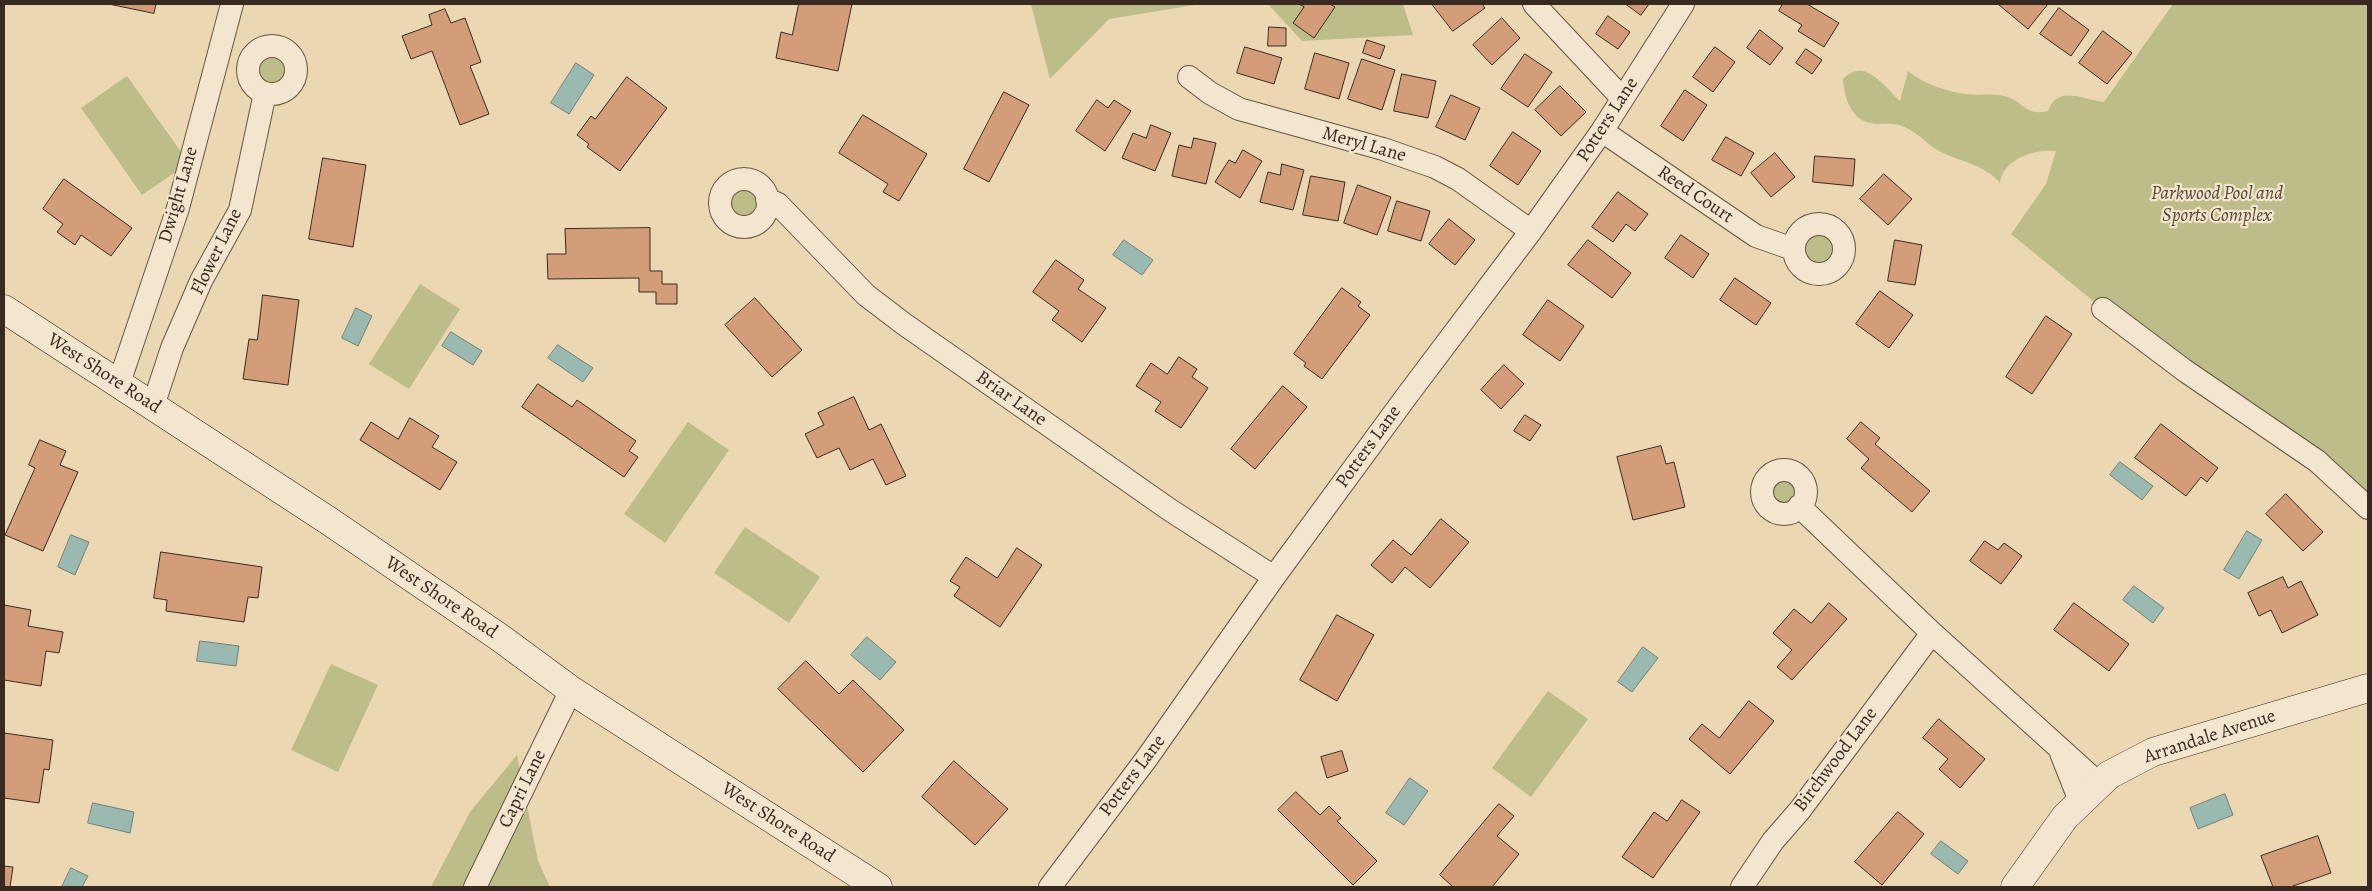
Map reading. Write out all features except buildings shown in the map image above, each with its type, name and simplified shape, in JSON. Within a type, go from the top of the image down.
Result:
[{"type":"main road","name":"West Shore Road","points":[[4,309],[444,599],[571,690],[878,887]]},
{"type":"main road","name":"Arrandale Avenue","points":[[2015,887],[2065,816],[2089,792],[2117,770],[2153,752],[2368,688]]},
{"type":"street","name":"Dwight Lane","points":[[119,383],[178,208],[232,4]]},
{"type":"street","points":[[1534,4],[1622,98]]},
{"type":"street","name":"Potters Lane","points":[[1050,887],[1147,758],[1274,577],[1531,231],[1602,131],[1683,4]]},
{"type":"street","name":"Meryl Lane","points":[[1189,77],[1210,94],[1239,109],[1383,149],[1436,167],[1458,178],[1531,231]]},
{"type":"street","name":"Flower Lane","points":[[153,406],[172,348],[200,281],[240,210],[265,93]]},
{"type":"street","name":"Reed Court","points":[[1602,131],[1756,236],[1793,249]]},
{"type":"street","name":"Briar Lane","points":[[767,199],[778,204],[866,295],[904,324],[1170,510],[1274,577]]},
{"type":"street","points":[[2103,309],[2184,370],[2317,461],[2368,508]]},
{"type":"street","points":[[1799,506],[1932,633],[2060,749],[2089,792]]},
{"type":"street","name":"Birchwood Lane","points":[[1742,887],[1773,841],[1800,810],[1932,633]]},
{"type":"street","name":"Capri Lane","points":[[475,887],[571,690]]},
{"type":"green space","points":[[1031,4],[1201,4],[1109,19],[1050,79]]},
{"type":"green space","points":[[1268,4],[1403,4],[1413,35],[1302,41]]},
{"type":"green space","name":"Parkwood Pool and Sports Complex","points":[[2173,4],[2368,4],[2368,508],[2103,309],[2011,234],[2046,184],[2056,151],[2038,152],[2021,157],[2007,168],[2002,175],[2000,183],[1987,171],[1937,150],[1907,128],[1895,124],[1875,124],[1864,121],[1854,113],[1845,93],[1843,79],[1851,73],[1866,72],[1874,76],[1900,101],[1908,71],[1921,80],[1942,89],[1965,94],[2004,96],[2011,98],[2034,112],[2048,111],[2052,103],[2064,96],[2104,102]]},
{"type":"green space","points":[[272,52],[279,53],[285,57],[289,63],[289,77],[285,83],[279,87],[272,88],[265,87],[259,83],[255,77],[254,70],[255,63],[259,57],[265,53]]},
{"type":"green space","points":[[127,76],[189,163],[142,195],[81,108]]},
{"type":"green space","points":[[744,185],[751,186],[757,190],[761,196],[761,210],[757,216],[751,220],[744,221],[737,220],[731,216],[727,210],[726,203],[727,196],[731,190],[737,186]]},
{"type":"green space","points":[[1819,231],[1826,232],[1832,236],[1836,242],[1836,256],[1832,262],[1826,266],[1819,267],[1812,266],[1806,262],[1802,256],[1801,249],[1802,242],[1806,236],[1812,232]]},
{"type":"green space","points":[[420,284],[460,309],[409,389],[369,364]]},
{"type":"green space","points":[[688,422],[729,450],[665,543],[624,514]]},
{"type":"green space","points":[[1783,473],[1790,474],[1796,478],[1800,484],[1800,498],[1796,504],[1790,508],[1783,509],[1776,508],[1770,504],[1766,498],[1765,491],[1766,484],[1770,478],[1776,474]]},
{"type":"green space","points":[[745,527],[820,577],[789,623],[714,573]]},
{"type":"green space","points":[[331,664],[378,685],[338,772],[291,750]]},
{"type":"green space","points":[[1548,691],[1588,719],[1531,797],[1492,768]]},
{"type":"green space","points":[[517,755],[538,861],[550,887],[431,887],[470,812]]},
{"type":"water","points":[[576,63],[594,75],[569,114],[551,103]]},
{"type":"water","points":[[1124,240],[1153,260],[1142,275],[1113,255]]},
{"type":"water","points":[[356,308],[372,316],[358,346],[342,338]]},
{"type":"water","points":[[451,332],[482,351],[473,365],[442,346]]},
{"type":"water","points":[[558,345],[593,368],[583,382],[548,358]]},
{"type":"water","points":[[2120,462],[2153,486],[2142,500],[2110,475]]},
{"type":"water","points":[[2247,531],[2262,540],[2239,579],[2224,570]]},
{"type":"water","points":[[71,535],[89,542],[75,575],[58,567]]},
{"type":"water","points":[[2134,586],[2164,608],[2153,623],[2123,600]]},
{"type":"water","points":[[867,637],[896,662],[880,680],[851,655]]},
{"type":"water","points":[[200,641],[239,646],[236,666],[197,661]]},
{"type":"water","points":[[1643,647],[1658,658],[1632,692],[1618,682]]},
{"type":"water","points":[[1410,778],[1428,791],[1404,825],[1386,813]]},
{"type":"water","points":[[2225,794],[2233,815],[2198,829],[2190,808]]},
{"type":"water","points":[[93,803],[134,812],[130,833],[88,823]]},
{"type":"water","points":[[1941,841],[1968,861],[1958,874],[1931,854]]},
{"type":"water","points":[[71,868],[88,876],[82,887],[62,887]]}]
